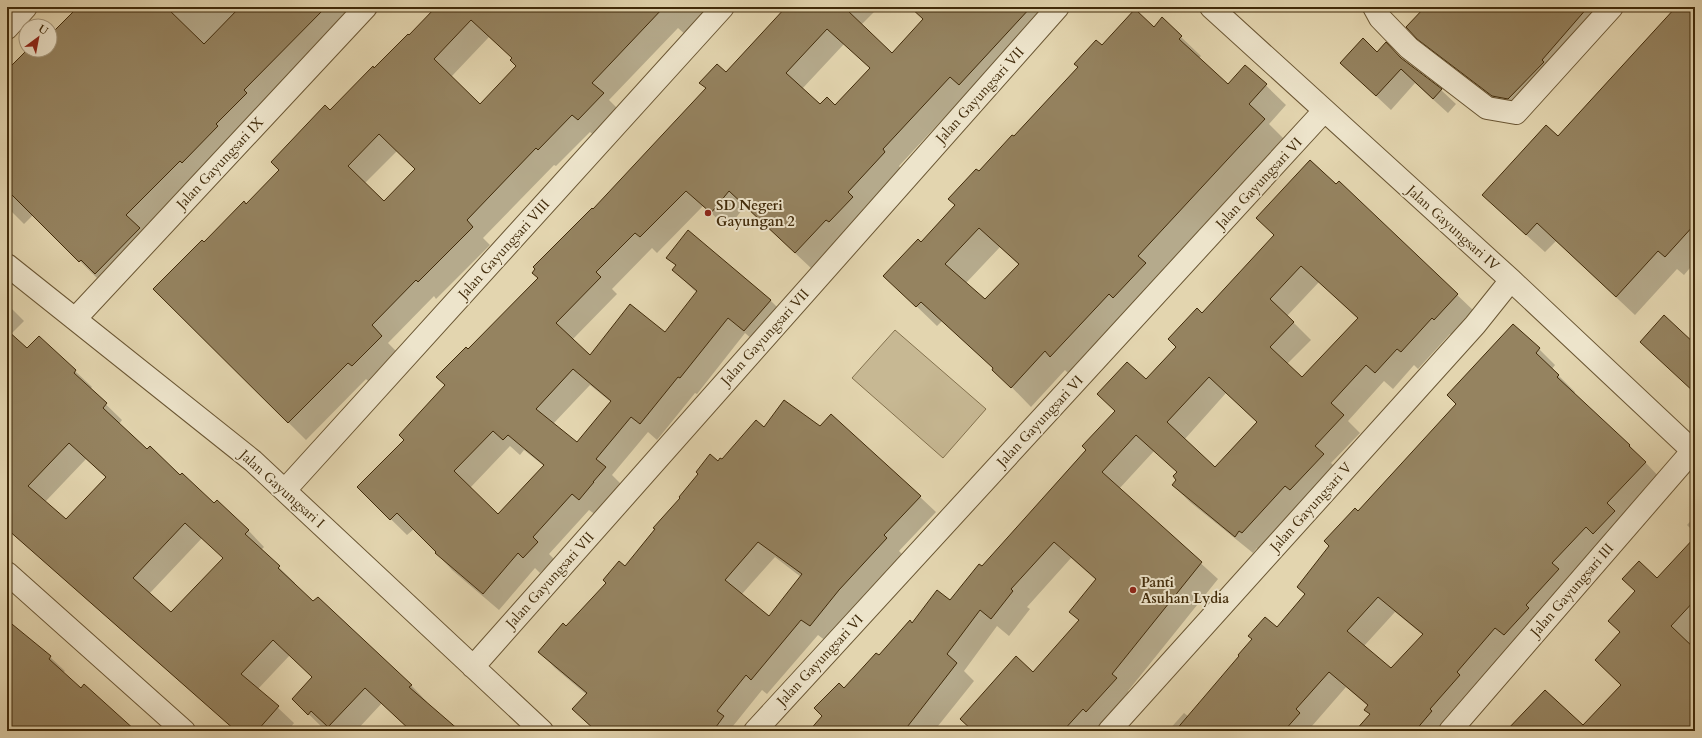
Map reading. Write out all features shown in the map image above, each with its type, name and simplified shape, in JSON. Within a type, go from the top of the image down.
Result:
[{"type":"street","points":[[7,28],[26,7]]},
{"type":"street","name":"Jalan Gayungsari IX","points":[[75,319],[366,7]]},
{"type":"street","name":"Jalan Gayungsari VIII","points":[[285,490],[723,7]]},
{"type":"street","name":"Jalan Gayungsari VII","points":[[473,667],[1058,7]]},
{"type":"street","name":"Jalan Gayungsari IV","points":[[1211,7],[1694,449]]},
{"type":"street","points":[[1374,7],[1380,18],[1409,48],[1487,108],[1516,113],[1612,7]]},
{"type":"street","name":"Jalan Gayungsari VI","points":[[755,731],[1324,112]]},
{"type":"street","name":"Jalan Gayungsari I","points":[[7,265],[254,461],[542,731]]},
{"type":"street","name":"Jalan Gayungsari V","points":[[1109,731],[1475,325],[1511,280]]},
{"type":"street","name":"Jalan Gayungsari III","points":[[1450,731],[1694,449]]},
{"type":"street","points":[[7,573],[180,730]]},
{"type":"shaded area","points":[[895,330],[986,409],[943,458],[852,378]]},
{"type":"building","points":[[78,7],[166,7],[204,44],[240,7],[326,7],[244,90],[247,93],[216,124],[218,126],[182,163],[180,161],[126,215],[140,228],[95,274],[81,260],[79,262],[7,190],[7,70],[19,58],[58,58],[58,27]]},
{"type":"building","points":[[436,7],[664,7],[592,83],[604,93],[578,120],[572,115],[538,150],[536,148],[467,220],[473,227],[418,282],[416,280],[372,325],[382,336],[352,366],[348,363],[288,423],[153,289],[202,240],[204,242],[244,201],[246,204],[279,170],[271,162],[325,105],[330,110],[373,66],[374,68],[408,34],[409,35]],"holes":[[[471,20],[512,58],[510,60],[516,66],[480,104],[434,59]],[[379,134],[415,169],[384,201],[348,166]]]},
{"type":"building","points":[[786,7],[848,7],[846,9],[892,53],[923,19],[910,7],[1031,7],[959,85],[950,77],[883,149],[885,152],[848,192],[853,197],[829,222],[826,220],[795,253],[729,191],[711,213],[686,191],[640,237],[635,233],[596,272],[601,277],[556,323],[590,355],[630,304],[665,332],[697,291],[672,270],[676,265],[666,258],[688,230],[771,300],[744,331],[728,318],[680,378],[678,377],[640,424],[631,417],[596,459],[606,467],[579,500],[572,494],[533,537],[538,542],[523,558],[518,553],[483,594],[435,553],[436,552],[397,513],[390,520],[357,487],[404,440],[399,435],[445,385],[436,377],[466,347],[468,349],[538,278],[532,273],[535,269],[533,267],[592,208],[593,209],[706,88],[699,83],[717,64],[726,72]],"holes":[[[827,29],[870,68],[835,105],[827,97],[820,104],[786,73]],[[573,369],[611,401],[577,442],[536,409]],[[493,431],[503,440],[508,435],[544,465],[498,514],[454,471]]]},
{"type":"building","points":[[1425,7],[1588,7],[1542,60],[1544,62],[1508,99],[1492,96],[1417,39],[1406,27]]},
{"type":"building","points":[[1676,7],[1695,7],[1695,224],[1665,257],[1658,251],[1616,297],[1537,223],[1526,235],[1482,195],[1546,125],[1558,136]]},
{"type":"building","points":[[1135,9],[1154,27],[1162,17],[1182,36],[1179,39],[1228,84],[1245,65],[1267,84],[1249,104],[1265,119],[1138,256],[1146,263],[1113,298],[1109,294],[1050,357],[1045,351],[1011,388],[992,370],[993,368],[921,302],[916,307],[883,276],[918,239],[921,242],[955,205],[948,199],[976,169],[979,171],[1012,135],[1014,136],[1078,67],[1074,64],[1096,40],[1102,45]],"holes":[[[979,228],[1019,264],[985,299],[945,264]]]},
{"type":"building","points":[[1363,38],[1377,52],[1386,42],[1401,58],[1442,89],[1433,99],[1401,69],[1376,96],[1340,63]]},
{"type":"building","points":[[1310,160],[1336,184],[1339,181],[1458,294],[1434,320],[1432,318],[1401,352],[1397,349],[1375,373],[1366,365],[1331,403],[1344,415],[1315,446],[1324,454],[1290,490],[1285,486],[1242,533],[1239,531],[1235,537],[1172,485],[1176,480],[1173,476],[1177,472],[1136,435],[1102,472],[1202,562],[1112,674],[1117,678],[1086,712],[1083,709],[1063,731],[973,731],[960,719],[1016,656],[1033,672],[1079,620],[1069,612],[1096,579],[1054,542],[1011,589],[1013,591],[991,619],[980,610],[947,654],[957,663],[904,731],[809,731],[822,716],[814,708],[839,683],[844,688],[876,653],[879,655],[910,620],[912,623],[937,590],[950,600],[979,564],[982,566],[1086,450],[1082,446],[1115,411],[1097,394],[1127,362],[1146,379],[1176,347],[1168,339],[1197,308],[1202,313],[1274,235],[1256,218]],"holes":[[[1301,266],[1358,318],[1302,377],[1270,347],[1294,322],[1270,299]],[[1209,377],[1257,422],[1215,467],[1167,422]]]},
{"type":"building","points":[[1664,315],[1695,344],[1695,393],[1640,342]]},
{"type":"building","points":[[1513,324],[1540,348],[1536,353],[1559,375],[1557,377],[1630,445],[1629,446],[1646,462],[1607,503],[1615,511],[1593,534],[1586,527],[1552,563],[1559,569],[1526,605],[1529,608],[1504,635],[1495,628],[1457,672],[1460,675],[1430,709],[1432,711],[1415,731],[1355,731],[1370,714],[1364,710],[1368,705],[1329,672],[1296,709],[1300,713],[1284,731],[1175,731],[1239,656],[1238,655],[1252,639],[1248,636],[1265,617],[1277,627],[1305,594],[1297,587],[1329,546],[1324,541],[1355,508],[1358,511],[1456,404],[1447,395]],"holes":[[[1378,597],[1423,634],[1391,668],[1347,631]]]},
{"type":"building","points":[[7,330],[27,348],[39,336],[76,370],[74,373],[107,403],[103,408],[147,449],[150,446],[180,475],[182,473],[214,503],[217,500],[249,530],[245,534],[280,566],[278,568],[313,601],[318,597],[412,685],[409,687],[460,731],[411,731],[365,688],[328,727],[311,711],[308,715],[292,699],[312,677],[273,640],[241,674],[279,706],[257,731],[236,731],[7,529]],"holes":[[[69,443],[106,477],[66,519],[28,486]],[[185,523],[223,558],[171,612],[133,578]]]},
{"type":"building","points":[[784,400],[820,426],[831,414],[921,496],[884,535],[887,538],[839,590],[810,626],[801,620],[751,680],[746,675],[717,711],[724,716],[713,731],[596,731],[572,709],[587,693],[538,652],[563,623],[566,626],[606,583],[603,580],[619,561],[625,566],[655,529],[653,528],[680,498],[679,497],[698,474],[696,472],[710,454],[718,461],[720,458],[722,459],[756,420],[764,427]],"holes":[[[758,542],[802,574],[769,616],[725,580]]]},
{"type":"building","points":[[1695,537],[1695,600],[1671,626],[1695,649],[1695,731],[1506,731],[1545,690],[1583,725],[1621,685],[1595,660],[1620,632],[1608,621],[1635,591],[1622,579],[1639,561],[1657,578]]},
{"type":"building","points":[[7,620],[51,656],[49,659],[81,688],[84,684],[136,731],[7,731]]},
{"type":"place","name":"SD Negeri Gayungan 2","points":[[708,213]]},
{"type":"place","name":"Panti Asuhan Lydia","points":[[1133,590]]}]
